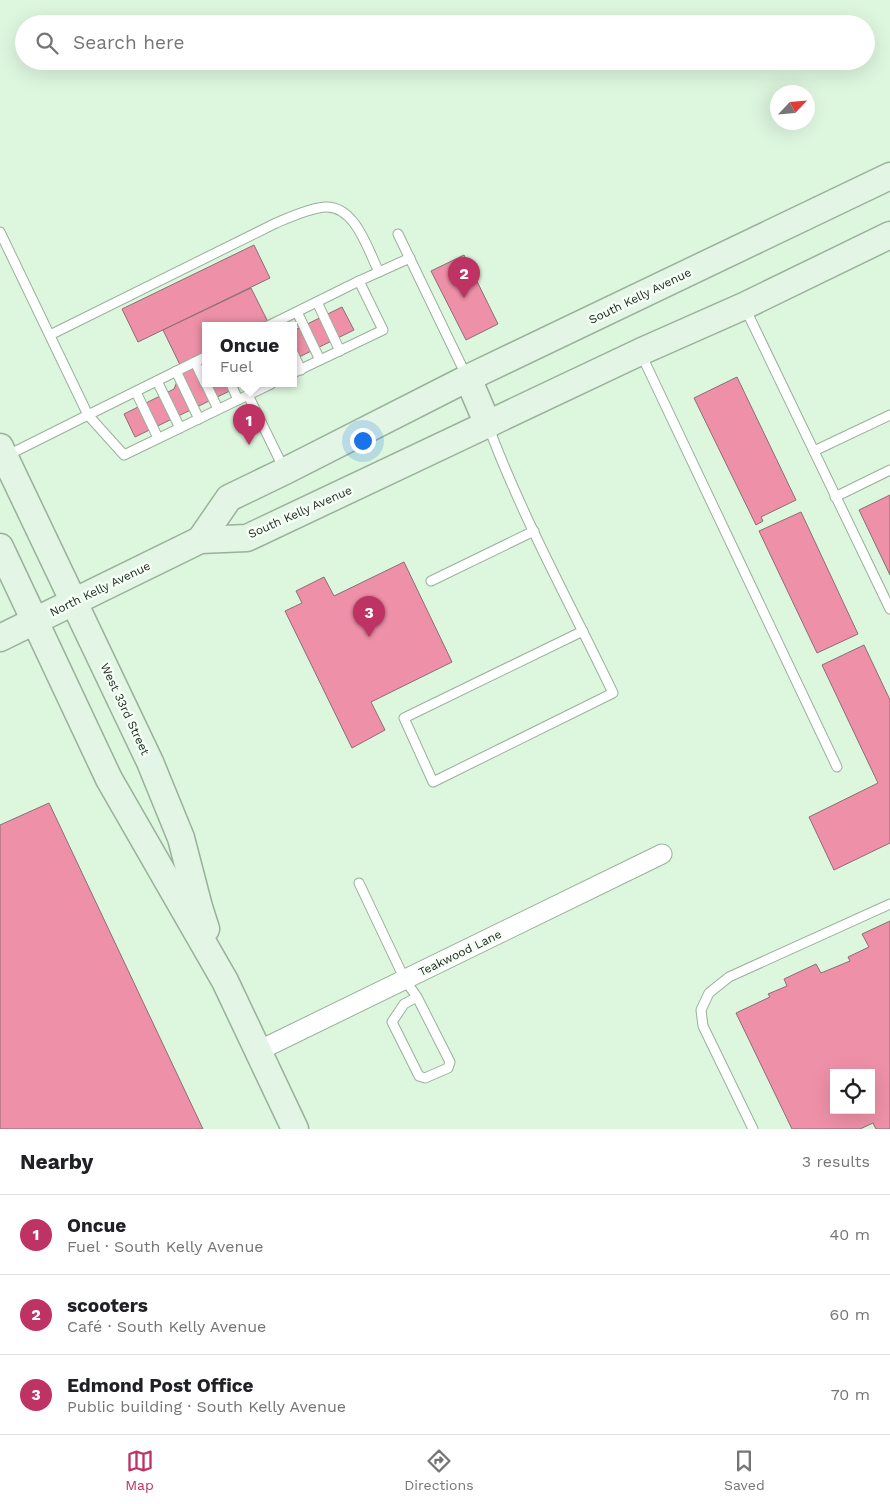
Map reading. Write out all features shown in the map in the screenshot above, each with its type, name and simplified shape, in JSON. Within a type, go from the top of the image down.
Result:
[{"type":"main road","name":"South Kelly Avenue","points":[[200,540],[229,498],[468,378],[890,176]]},
{"type":"main road","name":"South Kelly Avenue","points":[[200,540],[247,538],[640,352],[744,306],[890,234]]},
{"type":"main road","points":[[468,378],[488,425]]},
{"type":"main road","name":"West 33rd Street","points":[[2,452],[150,762],[181,838],[199,907],[225,981]]},
{"type":"main road","name":"North Kelly Avenue","points":[[0,638],[200,540]]},
{"type":"main road","name":"West 33rd Street","points":[[0,547],[61,673],[109,779],[225,981],[295,1129]]},
{"type":"street","name":"Teakwood Lane","points":[[258,1052],[662,854]]},
{"type":"lane","points":[[50,335],[276,223],[297,214],[325,207],[341,210],[352,218],[379,272]]},
{"type":"lane","points":[[0,232],[88,415],[124,455],[248,395],[255,387]]},
{"type":"lane","points":[[398,234],[468,378]]},
{"type":"lane","points":[[282,322],[297,312],[358,281],[410,258]]},
{"type":"lane","points":[[297,372],[383,330],[358,281]]},
{"type":"lane","points":[[317,302],[340,351]]},
{"type":"lane","points":[[744,306],[890,609]]},
{"type":"lane","points":[[297,312],[320,360]]},
{"type":"lane","points":[[640,352],[837,767]]},
{"type":"lane","points":[[2,452],[88,415],[202,358]]},
{"type":"lane","points":[[195,362],[202,377]]},
{"type":"lane","points":[[176,371],[199,419]]},
{"type":"lane","points":[[157,381],[180,428]]},
{"type":"lane","points":[[207,387],[218,409]]},
{"type":"lane","points":[[232,387],[238,400]]},
{"type":"lane","points":[[136,392],[158,438]]},
{"type":"lane","points":[[248,395],[285,471]]},
{"type":"lane","points":[[814,451],[890,416]]},
{"type":"lane","points":[[488,425],[534,531],[583,631],[613,693],[433,782],[404,718],[583,631]]},
{"type":"lane","points":[[835,496],[890,470]]},
{"type":"lane","points":[[431,581],[534,531]]},
{"type":"lane","points":[[358,883],[405,980],[417,997],[450,1062],[448,1068],[425,1078],[419,1076],[392,1022],[404,1004],[417,997]]},
{"type":"lane","points":[[752,1129],[703,1026],[701,1010],[710,993],[729,977],[890,904]]},
{"type":"building","points":[[254,245],[270,278],[138,342],[122,309]]},
{"type":"building","points":[[464,255],[498,324],[466,340],[431,271]]},
{"type":"building","points":[[251,288],[268,322],[202,322],[202,387],[238,387],[135,437],[124,414],[174,389],[182,369],[163,330]]},
{"type":"building","points":[[342,307],[354,330],[297,358],[297,329]]},
{"type":"building","points":[[737,377],[796,500],[761,517],[763,521],[756,525],[694,398]]},
{"type":"building","points":[[890,495],[890,575],[859,510]]},
{"type":"building","points":[[801,512],[858,634],[817,653],[759,531]]},
{"type":"building","points":[[404,562],[452,662],[371,702],[385,730],[352,748],[285,611],[302,603],[296,591],[324,577],[334,596]]},
{"type":"building","points":[[864,645],[890,700],[890,843],[834,870],[809,817],[878,783],[822,665]]},
{"type":"building","points":[[49,803],[203,1129],[0,1129],[0,825]]},
{"type":"building","points":[[890,921],[890,1129],[876,1129],[873,1123],[860,1129],[792,1129],[736,1013],[770,997],[768,994],[787,986],[784,979],[816,964],[821,973],[850,961],[848,957],[869,947],[862,934]]},
{"type":"place","name":"scooters","points":[[464,298]]},
{"type":"place","name":"Oncue","points":[[249,445]]},
{"type":"place","name":"Edmond Post Office","points":[[369,637]]}]
